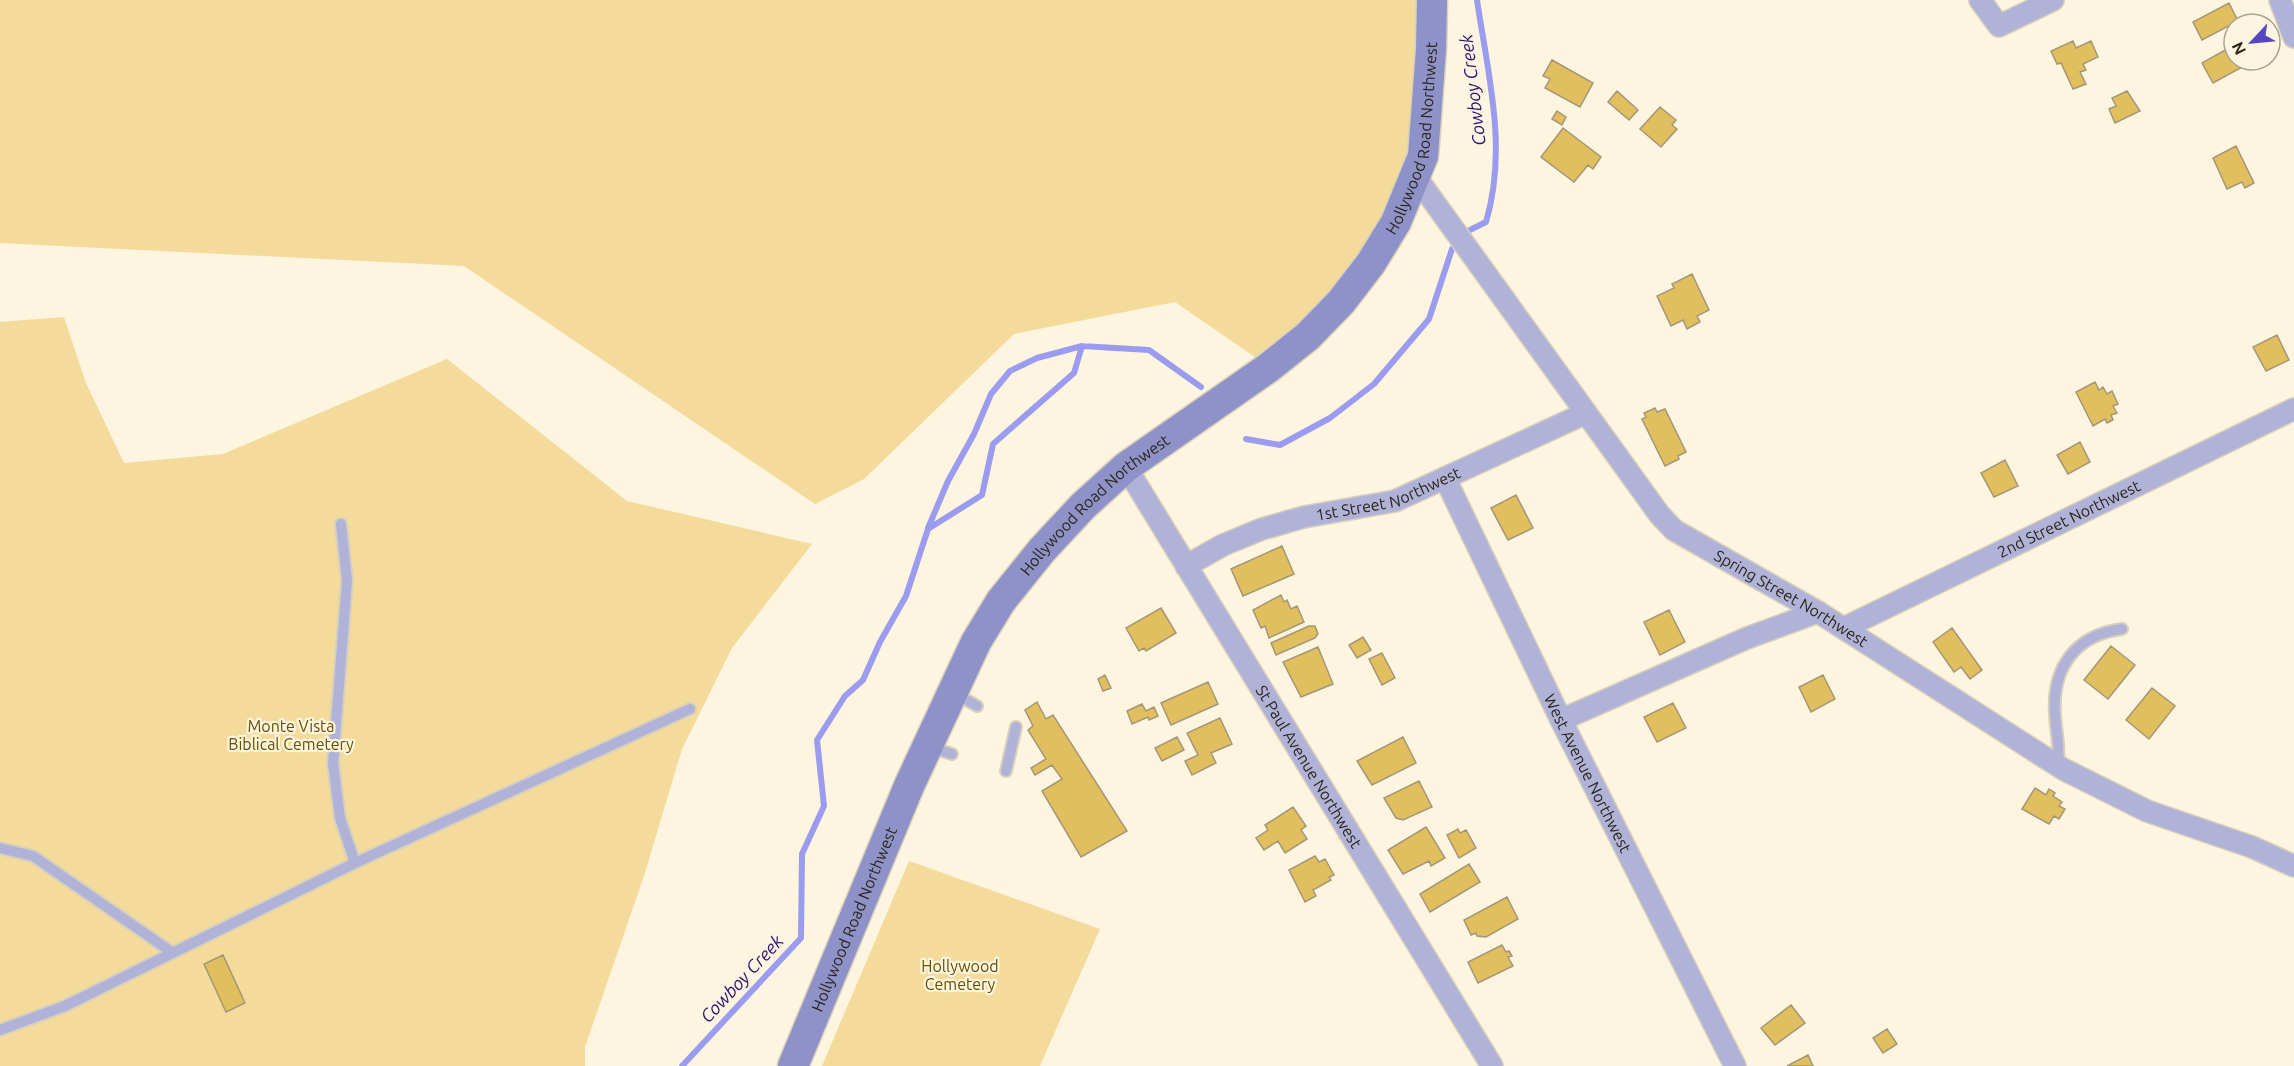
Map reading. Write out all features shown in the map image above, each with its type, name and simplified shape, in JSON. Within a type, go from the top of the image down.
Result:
[{"type":"street","name":"Hollywood Road Northwest","points":[[793,1066],[965,699],[976,642],[1001,601],[1042,550],[1083,506],[1126,467],[1268,368],[1308,336],[1341,302],[1371,263],[1396,222],[1423,156],[1432,0]]},
{"type":"street","points":[[1980,0],[1999,26],[2054,0]]},
{"type":"street","points":[[2280,0],[2294,37]]},
{"type":"street","name":"Spring Street Northwest","points":[[1416,177],[1659,514],[1674,530],[1818,612],[2058,765],[2147,811],[2252,847],[2294,866]]},
{"type":"street","name":"2nd Street Northwest","points":[[1844,628],[2294,409]]},
{"type":"street","name":"1st Street Northwest","points":[[1186,566],[1223,545],[1262,529],[1304,517],[1395,501],[1586,413]]},
{"type":"street","name":"St Paul Avenue Northwest","points":[[1126,467],[1492,1066]]},
{"type":"street","name":"West Avenue Northwest","points":[[1445,478],[1561,720],[1735,1066]]},
{"type":"street","points":[[1561,720],[1747,638],[1818,612]]},
{"type":"lane","points":[[342,524],[347,581],[333,763],[340,818],[355,863]]},
{"type":"lane","points":[[2058,765],[2060,746],[2055,712],[2061,669],[2075,649],[2100,632],[2122,629]]},
{"type":"lane","points":[[0,1030],[65,1006],[355,863],[690,709]]},
{"type":"lane","points":[[1006,771],[1016,727]]},
{"type":"lane","points":[[0,848],[33,856],[173,953]]},
{"type":"green space","points":[[0,0],[1441,0],[1426,168],[1360,272],[1265,364],[1175,302],[1014,334],[864,479],[815,504],[464,266],[0,243]]},
{"type":"green space","name":"Monte Vista Biblical Cemetery","points":[[64,317],[86,383],[124,463],[223,454],[447,359],[627,501],[812,544],[732,648],[682,749],[644,876],[585,1047],[585,1066],[0,1066],[0,322]]},
{"type":"green space","name":"Hollywood Cemetery","points":[[909,861],[1100,929],[1040,1066],[822,1066]]},
{"type":"building","points":[[2229,3],[2234,12],[2222,12],[2222,29],[2202,40],[2193,22]]},
{"type":"building","points":[[2073,41],[2076,48],[2091,41],[2098,57],[2083,64],[2086,70],[2080,72],[2086,84],[2073,89],[2061,63],[2057,64],[2051,51]]},
{"type":"building","points":[[2222,52],[2222,72],[2233,72],[2213,83],[2202,63]]},
{"type":"building","points":[[1552,60],[1593,83],[1580,107],[1545,88],[1550,79],[1543,76]]},
{"type":"building","points":[[1617,91],[1638,110],[1629,120],[1608,102]]},
{"type":"building","points":[[2127,91],[2140,111],[2115,123],[2109,109],[2116,106],[2112,98]]},
{"type":"building","points":[[1660,107],[1676,120],[1672,125],[1677,129],[1661,147],[1640,129]]},
{"type":"building","points":[[1557,111],[1566,117],[1562,125],[1552,119]]},
{"type":"building","points":[[1563,128],[1601,157],[1593,169],[1588,165],[1574,182],[1541,157]]},
{"type":"building","points":[[2236,146],[2254,183],[2245,188],[2242,182],[2227,189],[2213,158]]},
{"type":"building","points":[[1692,274],[1709,310],[1697,316],[1700,322],[1687,329],[1683,320],[1671,326],[1657,296],[1674,288],[1672,284]]},
{"type":"building","points":[[2277,335],[2289,360],[2266,371],[2253,347]]},
{"type":"building","points":[[2095,382],[2099,390],[2103,387],[2107,394],[2112,391],[2118,404],[2113,406],[2117,413],[2111,415],[2113,420],[2107,423],[2105,419],[2093,426],[2076,392]]},
{"type":"building","points":[[1655,408],[1657,412],[1665,409],[1686,452],[1678,456],[1679,459],[1665,466],[1642,419],[1646,417],[1644,413]]},
{"type":"building","points":[[2080,442],[2090,462],[2068,474],[2057,455]]},
{"type":"building","points":[[2005,460],[2018,486],[1994,497],[1981,473]]},
{"type":"building","points":[[1516,495],[1533,528],[1508,540],[1491,508]]},
{"type":"building","points":[[1282,546],[1294,574],[1243,596],[1231,569]]},
{"type":"building","points":[[1281,595],[1284,602],[1287,600],[1291,609],[1297,606],[1304,622],[1269,638],[1265,626],[1261,628],[1253,610]]},
{"type":"building","points":[[1161,608],[1176,633],[1146,651],[1144,648],[1139,651],[1126,628]]},
{"type":"building","points":[[1669,610],[1685,642],[1660,655],[1644,622]]},
{"type":"building","points":[[1309,626],[1315,626],[1318,634],[1315,638],[1276,655],[1271,643]]},
{"type":"building","points":[[1952,628],[1982,670],[1970,679],[1961,667],[1954,672],[1933,642]]},
{"type":"building","points":[[1363,637],[1371,650],[1357,658],[1349,645]]},
{"type":"building","points":[[2111,646],[2135,665],[2108,699],[2084,680]]},
{"type":"building","points":[[1318,647],[1333,684],[1301,697],[1283,662]]},
{"type":"building","points":[[1382,653],[1395,678],[1382,685],[1369,659]]},
{"type":"building","points":[[1105,675],[1111,688],[1103,691],[1098,679]]},
{"type":"building","points":[[1823,675],[1835,699],[1811,712],[1799,687]]},
{"type":"building","points":[[1208,682],[1218,704],[1171,725],[1161,703]]},
{"type":"building","points":[[2152,688],[2175,706],[2149,739],[2126,720]]},
{"type":"building","points":[[1037,702],[1046,719],[1053,715],[1127,831],[1081,857],[1042,791],[1062,779],[1052,765],[1035,775],[1031,768],[1046,759],[1028,730],[1033,726],[1025,710]]},
{"type":"building","points":[[1673,703],[1686,728],[1657,742],[1644,717]]},
{"type":"building","points":[[1142,704],[1146,711],[1154,707],[1158,716],[1149,720],[1148,717],[1132,724],[1127,711]]},
{"type":"building","points":[[1220,718],[1232,744],[1211,753],[1216,763],[1192,775],[1185,761],[1198,755],[1187,733]]},
{"type":"building","points":[[1177,737],[1184,750],[1162,761],[1155,748]]},
{"type":"building","points":[[1403,737],[1416,763],[1372,785],[1357,761]]},
{"type":"building","points":[[1419,781],[1432,807],[1403,820],[1396,818],[1384,798]]},
{"type":"building","points":[[2035,788],[2046,795],[2049,789],[2055,793],[2053,796],[2062,802],[2059,806],[2065,809],[2059,819],[2054,816],[2049,824],[2022,809]]},
{"type":"building","points":[[1293,807],[1306,826],[1301,830],[1307,839],[1285,853],[1278,841],[1264,850],[1256,838],[1268,830],[1265,825]]},
{"type":"building","points":[[1426,827],[1445,858],[1431,866],[1429,861],[1403,874],[1388,850]]},
{"type":"building","points":[[1458,829],[1460,833],[1466,830],[1476,848],[1459,858],[1447,835]]},
{"type":"building","points":[[1315,856],[1319,862],[1325,859],[1334,875],[1329,877],[1331,880],[1313,890],[1316,896],[1305,902],[1289,870]]},
{"type":"building","points":[[1469,864],[1480,882],[1430,912],[1420,894]]},
{"type":"building","points":[[1507,897],[1518,919],[1486,937],[1477,936],[1476,933],[1471,935],[1464,920]]},
{"type":"building","points":[[1502,945],[1512,956],[1508,957],[1513,966],[1478,983],[1468,962]]},
{"type":"building","points":[[223,955],[245,1003],[226,1012],[204,964]]},
{"type":"building","points":[[1791,1005],[1805,1023],[1775,1045],[1761,1028]]},
{"type":"building","points":[[1887,1029],[1897,1044],[1883,1053],[1873,1038]]},
{"type":"building","points":[[1808,1055],[1813,1066],[1787,1066]]},
{"type":"waterway","name":"Cowboy Creek","points":[[1246,439],[1280,445],[1330,418],[1374,384],[1429,319],[1452,249],[1470,230],[1486,222],[1492,194],[1496,139],[1494,111],[1477,0]]},
{"type":"waterway","points":[[928,528],[948,481],[974,434],[991,394],[1010,371],[1037,358],[1082,346]]},
{"type":"waterway","name":"Cowboy Creek","points":[[682,1066],[801,938],[802,854],[824,806],[817,740],[845,696],[863,680],[880,642],[906,596],[928,529],[982,495],[993,444],[1074,373],[1082,346],[1149,350],[1201,387]]}]
